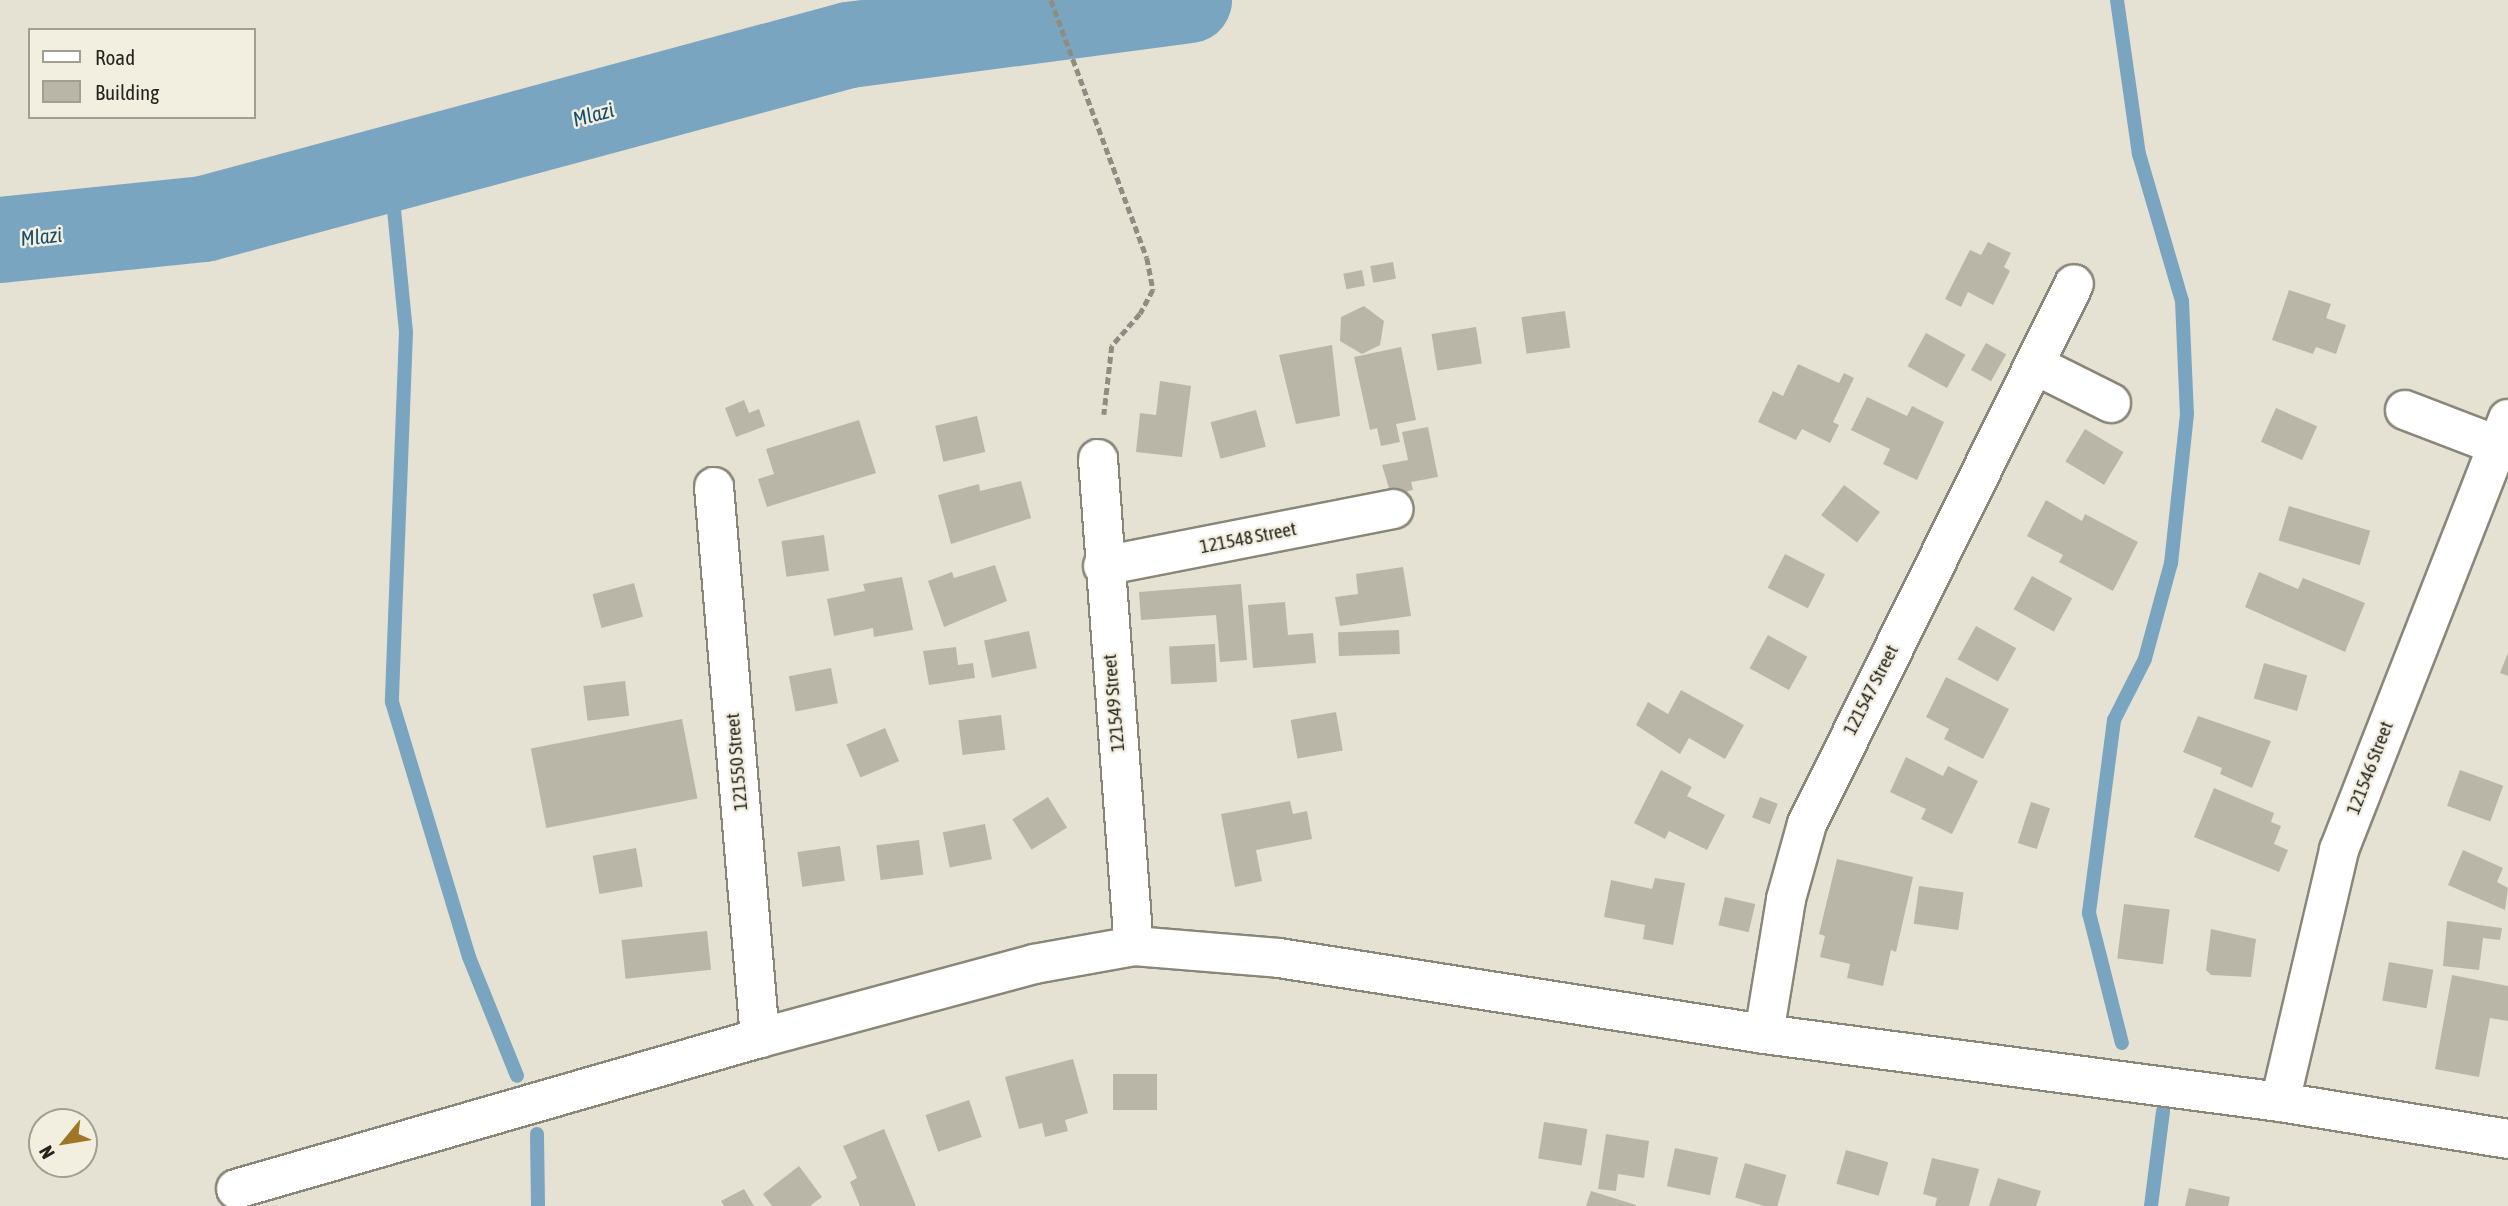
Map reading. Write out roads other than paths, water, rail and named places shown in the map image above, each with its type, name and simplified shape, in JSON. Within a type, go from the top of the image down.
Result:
[{"type":"street","name":"121547 Street","points":[[1764,1034],[1786,899],[1807,824],[2074,284]]},
{"type":"street","points":[[2035,365],[2111,403]]},
{"type":"street","name":"121546 Street","points":[[2280,1102],[2339,850],[2502,432],[2405,410]]},
{"type":"street","name":"121549 Street","points":[[1098,459],[1103,566],[1134,946]]},
{"type":"street","name":"121550 Street","points":[[714,487],[760,1038]]},
{"type":"street","name":"121548 Street","points":[[1103,566],[1393,509]]},
{"type":"street","points":[[236,1189],[760,1038],[1034,964],[1134,946],[1279,958],[1764,1034],[2280,1102],[2508,1139]]},
{"type":"waterway","name":"Mlazi","points":[[0,240],[204,219],[849,45],[1189,0]]},
{"type":"waterway","points":[[2117,0],[2139,154],[2182,301],[2187,414],[2171,563],[2145,659],[2114,720],[2089,913],[2122,1043]]},
{"type":"waterway","points":[[390,169],[406,332],[392,702],[469,957],[517,1076]]},
{"type":"waterway","points":[[2151,1206],[2163,1111]]},
{"type":"waterway","points":[[537,1134],[538,1206]]}]
